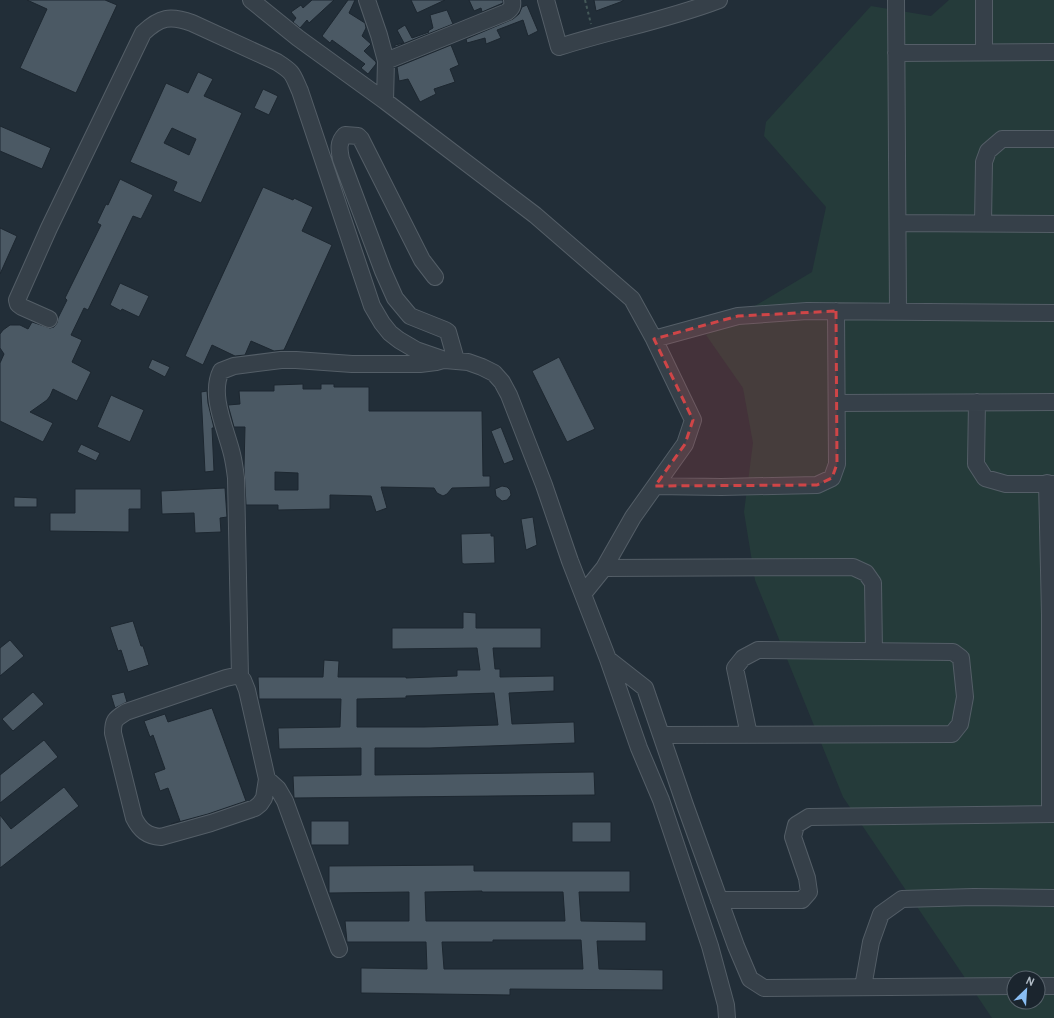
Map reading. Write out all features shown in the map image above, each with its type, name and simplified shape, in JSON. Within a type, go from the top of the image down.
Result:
[{"type":"street","points":[[251,0],[298,38],[386,101],[535,215],[632,300],[654,340],[693,420],[685,444],[633,517],[604,568],[583,594]]},
{"type":"street","points":[[367,0],[386,61],[386,101]]},
{"type":"street","points":[[386,61],[507,12],[513,5],[512,0]]},
{"type":"street","points":[[546,0],[559,47],[690,5],[719,0]]},
{"type":"street","points":[[896,0],[898,312]]},
{"type":"street","points":[[984,0],[984,52]]},
{"type":"street","points":[[49,319],[18,304],[17,300],[19,292],[143,33],[159,21],[170,17],[181,18],[277,62],[289,69],[294,75],[377,316],[390,333],[416,350],[450,360],[468,362],[494,373],[510,395],[608,659],[639,748],[661,800],[721,986],[726,1005],[727,1018]]},
{"type":"street","points":[[896,53],[1054,52]]},
{"type":"street","points":[[434,278],[422,260],[361,139],[358,136],[345,135],[342,138],[339,149],[341,159],[383,272],[395,298],[410,316],[448,332],[450,360]]},
{"type":"street","points":[[983,224],[984,162],[988,151],[1002,139],[1054,139]]},
{"type":"street","points":[[898,223],[1054,224]]},
{"type":"street","points":[[654,340],[738,316],[807,311],[1054,313]]},
{"type":"street","points":[[655,486],[722,487],[817,485],[832,478],[837,464],[836,311]]},
{"type":"street","points":[[240,677],[235,676],[226,678],[126,712],[114,720],[113,733],[134,818],[140,829],[147,834],[161,837],[211,823],[255,808],[264,798],[267,779],[247,690],[243,680],[240,677],[236,478],[233,454],[218,404],[217,386],[221,371],[234,366],[281,360],[352,364],[420,364],[450,360]]},
{"type":"street","points":[[719,900],[802,900],[809,892],[807,878],[793,837],[796,825],[809,817],[1052,814],[1050,484],[1006,484],[986,478],[976,464],[977,402]]},
{"type":"street","points":[[837,403],[1054,402]]},
{"type":"street","points":[[604,568],[853,568],[866,573],[873,583],[874,651]]},
{"type":"street","points":[[661,736],[952,734],[960,724],[964,697],[961,658],[953,652],[758,650],[743,658],[735,668],[749,735]]},
{"type":"street","points":[[608,659],[645,688],[719,900],[750,979],[764,988],[1006,986]]},
{"type":"street","points":[[267,779],[278,790],[285,801],[339,949]]},
{"type":"street","points":[[863,987],[871,942],[881,914],[902,899],[1054,898]]},
{"type":"path","points":[[585,0],[594,35]]},
{"type":"highlighted area","points":[[836,311],[837,464],[832,478],[817,485],[655,486],[685,444],[693,420],[654,339],[738,316]]},
{"type":"green space","points":[[949,0],[1054,0],[1054,1018],[992,1018],[843,797],[755,580],[744,512],[753,443],[743,388],[706,335],[812,272],[826,207],[764,136],[766,122],[871,6],[931,16]]},
{"type":"building","points":[[27,0],[105,0],[117,5],[76,93],[20,68],[47,9]]},
{"type":"building","points":[[312,0],[334,0],[309,23],[307,20],[300,28],[293,22],[296,18],[291,12],[301,5],[303,8]]},
{"type":"building","points":[[348,0],[355,0],[349,13],[365,23],[366,28],[362,36],[371,44],[364,51],[376,62],[368,74],[361,68],[365,64],[332,40],[330,43],[322,36]]},
{"type":"building","points":[[411,0],[445,0],[417,13]]},
{"type":"building","points":[[469,0],[503,0],[503,3],[482,12],[481,8],[474,11]]},
{"type":"building","points":[[594,0],[623,0],[623,1],[596,11]]},
{"type":"building","points":[[527,5],[538,31],[528,36],[523,20],[497,30],[501,38],[486,44],[485,38],[467,43],[466,39],[513,19],[519,14],[522,7]]},
{"type":"building","points":[[447,10],[453,24],[395,47],[395,45],[404,43],[397,30],[405,25],[412,38],[429,32],[428,31],[433,28],[430,15]]},
{"type":"building","points":[[451,45],[459,65],[450,69],[455,82],[434,89],[436,94],[420,102],[408,79],[399,81],[397,67]]},
{"type":"building","points":[[198,72],[213,79],[204,96],[242,113],[201,203],[173,191],[177,182],[130,162],[166,83],[188,93]],"holes":[[[172,128],[196,139],[189,155],[164,143]]]},
{"type":"building","points":[[263,89],[278,96],[269,115],[254,108]]},
{"type":"building","points":[[0,126],[51,148],[42,169],[0,151]]},
{"type":"building","points":[[120,179],[153,195],[141,219],[133,216],[88,310],[84,308],[71,335],[82,340],[72,362],[91,372],[77,401],[53,389],[47,400],[30,412],[53,423],[43,442],[0,421],[0,363],[4,354],[0,348],[0,334],[10,325],[20,325],[28,329],[32,322],[50,328],[54,327],[67,300],[65,298],[101,225],[97,223],[106,204],[108,205]]},
{"type":"building","points":[[263,187],[293,200],[294,198],[313,207],[302,231],[332,245],[284,350],[274,351],[251,341],[245,355],[235,356],[212,345],[203,365],[185,356]]},
{"type":"building","points":[[0,228],[17,236],[0,274]]},
{"type":"building","points":[[120,283],[149,296],[139,317],[122,309],[121,311],[110,305]]},
{"type":"building","points":[[559,357],[595,429],[567,442],[532,371]]},
{"type":"building","points":[[152,359],[170,367],[165,377],[148,368]]},
{"type":"building","points":[[303,384],[303,389],[321,389],[321,384],[334,384],[334,387],[369,387],[369,411],[482,411],[483,476],[490,476],[490,487],[452,488],[443,496],[437,493],[434,488],[381,487],[387,508],[376,512],[371,496],[330,495],[330,509],[278,510],[278,505],[246,505],[244,468],[245,427],[234,427],[228,405],[240,404],[239,391],[274,391],[274,385]],"holes":[[[275,472],[298,473],[298,490],[275,490]]]},
{"type":"building","points":[[207,391],[208,403],[214,428],[212,428],[214,471],[205,472],[201,392]]},
{"type":"building","points":[[111,395],[144,410],[130,442],[97,427]]},
{"type":"building","points":[[501,427],[514,460],[504,464],[491,431]]},
{"type":"building","points":[[81,444],[100,453],[96,461],[77,452]]},
{"type":"building","points":[[502,486],[507,487],[510,490],[511,495],[507,500],[502,501],[496,496],[495,489]]},
{"type":"building","points":[[225,488],[227,517],[220,518],[221,532],[195,533],[194,513],[162,514],[161,491]]},
{"type":"building","points":[[75,489],[141,489],[141,509],[129,509],[129,532],[50,531],[50,513],[75,513]]},
{"type":"building","points":[[14,497],[37,498],[37,507],[14,507]]},
{"type":"building","points":[[533,517],[537,545],[526,550],[521,519]]},
{"type":"building","points":[[491,533],[491,536],[494,536],[495,563],[462,563],[461,534]]},
{"type":"building","points":[[463,612],[476,613],[476,628],[541,628],[541,648],[493,648],[495,669],[500,669],[500,677],[554,676],[554,691],[509,693],[512,724],[574,722],[575,743],[430,748],[375,748],[375,775],[594,772],[595,795],[294,798],[293,776],[361,775],[361,748],[279,749],[278,728],[340,727],[341,699],[259,699],[258,677],[323,677],[324,660],[339,661],[338,677],[406,678],[457,676],[457,670],[480,670],[477,648],[392,649],[392,628],[463,628]],"holes":[[[494,693],[498,725],[357,727],[357,699]]]},
{"type":"building","points":[[133,621],[149,665],[128,672],[121,650],[118,651],[110,627]]},
{"type":"building","points":[[10,640],[24,656],[0,676],[0,648]]},
{"type":"building","points":[[33,692],[44,704],[13,731],[2,719]]},
{"type":"building","points":[[124,692],[127,702],[115,708],[111,695]]},
{"type":"building","points":[[212,708],[246,801],[208,814],[171,824],[180,821],[168,788],[160,791],[154,773],[165,769],[153,735],[150,737],[144,721],[165,714],[168,722]]},
{"type":"building","points":[[44,740],[58,757],[0,803],[0,775]]},
{"type":"building","points":[[64,787],[79,806],[0,868],[0,815],[11,829]]},
{"type":"building","points":[[311,821],[349,821],[349,845],[311,845]]},
{"type":"building","points":[[572,822],[611,822],[611,842],[572,842]]},
{"type":"building","points":[[474,865],[474,871],[630,871],[630,892],[579,892],[581,921],[646,922],[646,941],[597,941],[599,969],[663,970],[663,990],[510,989],[510,995],[361,993],[361,968],[427,969],[426,942],[347,942],[345,921],[409,921],[409,892],[329,893],[329,866]],"holes":[[[425,892],[563,892],[565,921],[426,921]],[[493,940],[581,940],[583,969],[444,969],[442,942],[493,942]]]}]
